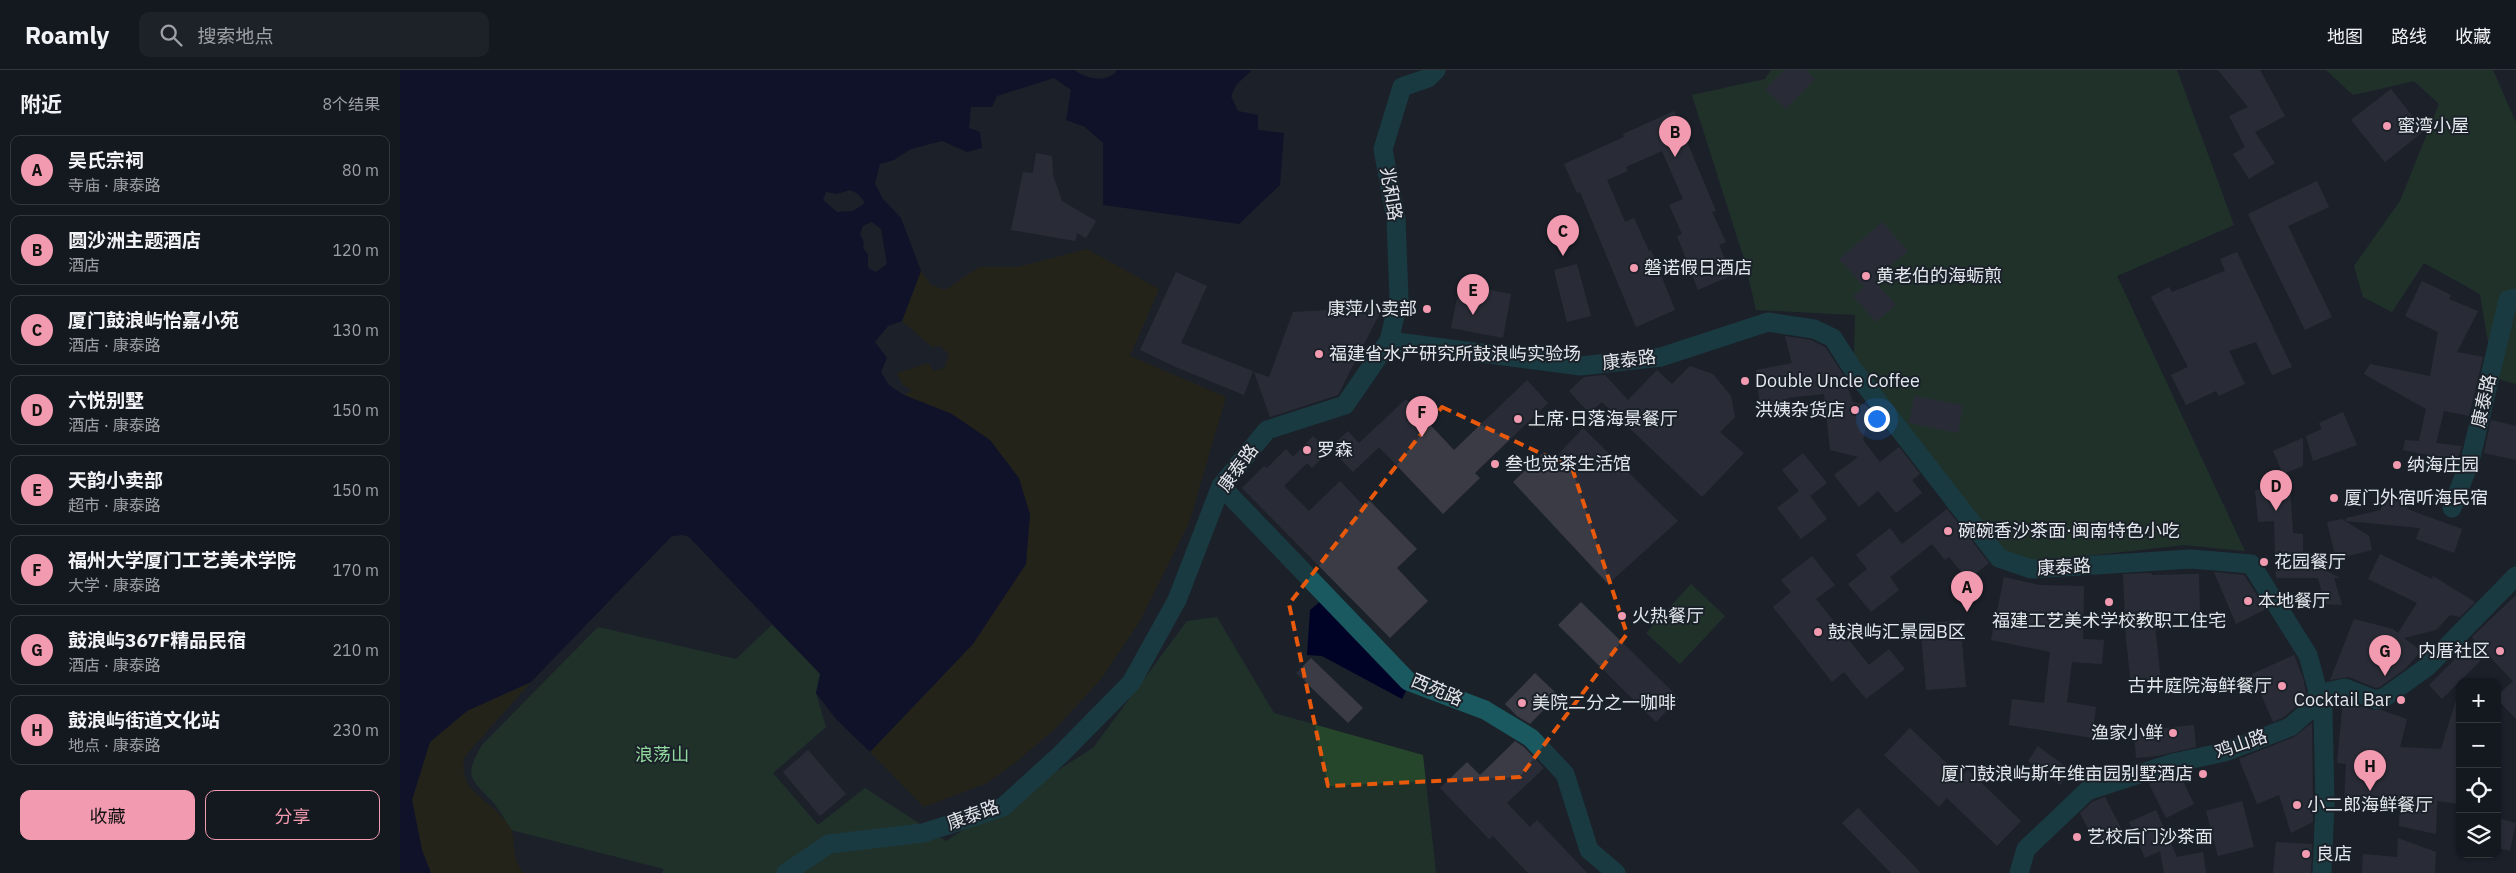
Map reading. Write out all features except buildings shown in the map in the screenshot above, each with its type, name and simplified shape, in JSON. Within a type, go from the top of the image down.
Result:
[{"type":"street","name":"兆和路","points":[[1389,341],[1399,299],[1396,219],[1383,149],[1402,88],[1428,78],[1436,70]]},
{"type":"street","name":"康泰路","points":[[2452,508],[2470,461],[2508,300],[2516,298]]},
{"type":"street","name":"康泰路","points":[[786,873],[829,844],[923,833],[1003,807],[1060,755],[1131,683],[1177,600],[1221,486],[1267,430],[1345,405],[1389,341],[1581,366],[1661,357],[1768,322],[1814,329],[1833,338],[1852,368],[1999,558],[2031,569],[2191,558],[2251,564],[2308,655],[2323,710],[2325,804],[2322,873]]},
{"type":"street","name":"西苑路","points":[[1221,486],[1408,681],[1485,710],[1531,738],[1565,774],[1589,850],[1616,873]]},
{"type":"street","points":[[2318,697],[2345,688],[2376,700],[2385,698],[2427,667],[2516,576]]},
{"type":"street","name":"鸡山路","points":[[2019,873],[2026,849],[2087,790],[2234,748],[2290,727],[2318,697]]},
{"type":"highlighted area","points":[[1442,407],[1572,468],[1627,634],[1520,777],[1328,786],[1289,604]]},
{"type":"green space","points":[[1771,70],[2177,70],[2234,225],[2117,276],[2245,551],[2184,545],[2025,563],[1999,550],[1854,356],[1855,315],[1756,310],[1745,262],[1692,95],[1765,79]]},
{"type":"green space","points":[[2326,70],[2493,70],[2516,123],[2516,384],[2494,378],[2480,294],[2424,263],[2392,312],[2363,297],[2354,266],[2400,201],[2439,104],[2414,81],[2353,95]]},
{"type":"green space","points":[[1691,584],[1725,616],[1680,664],[1646,633]]},
{"type":"green space","name":"浪荡山","points":[[1217,617],[1274,713],[1423,755],[1436,873],[662,873],[664,869],[511,830],[495,805],[476,784],[471,773],[482,745],[598,627],[736,659],[772,625],[821,674],[816,693],[826,727],[773,773],[818,825],[865,788],[946,841],[1093,748],[1187,621]]},
{"type":"sand","points":[[1087,249],[1159,289],[1130,356],[1226,397],[1189,523],[1140,621],[1101,679],[1056,728],[1015,763],[985,784],[924,807],[870,752],[973,644],[1026,564],[1030,514],[952,414],[904,395],[912,390],[903,385],[897,373],[928,363],[934,371],[944,368],[949,354],[940,346],[932,347],[902,321],[921,271],[931,285],[945,290],[979,267],[1018,267]]},
{"type":"sand","points":[[531,682],[465,756],[463,769],[471,788],[504,819],[511,829],[517,861],[523,873],[431,873],[422,850],[412,800],[430,742],[467,711]]},
{"type":"water","points":[[400,70],[1074,70],[1089,77],[1100,79],[1110,76],[1116,70],[1252,70],[1237,84],[1231,96],[1238,111],[1258,115],[1258,130],[1284,133],[1280,185],[1239,224],[1103,205],[1103,143],[1085,127],[1066,120],[1071,90],[1054,78],[997,96],[992,107],[971,107],[969,128],[980,132],[982,148],[967,152],[942,141],[911,149],[894,160],[880,164],[875,184],[883,199],[901,218],[921,271],[902,321],[888,326],[875,342],[887,358],[881,372],[889,385],[904,395],[952,414],[990,440],[1019,478],[1030,514],[1026,564],[973,644],[870,752],[836,719],[816,693],[820,674],[689,537],[683,535],[672,536],[531,682],[467,711],[430,742],[412,800],[422,850],[431,873],[400,873]],"holes":[[[850,190],[858,194],[865,203],[853,211],[837,212],[823,200],[826,192],[837,194]],[[872,222],[881,229],[887,264],[876,272],[868,268],[868,254],[863,248],[864,242],[860,234],[863,226]]]},
{"type":"water","points":[[1322,600],[1407,689],[1402,699],[1322,656],[1307,655],[1310,610]]},
{"type":"place","name":"蜜湾小屋","points":[[2387,126]]},
{"type":"place","name":"圆沙洲主题酒店","points":[[1675,157]]},
{"type":"place","name":"厦门鼓浪屿怡嘉小苑","points":[[1563,256]]},
{"type":"place","name":"磐诺假日酒店","points":[[1634,268]]},
{"type":"place","name":"黄老伯的海蛎煎","points":[[1866,276]]},
{"type":"place","name":"康萍小卖部","points":[[1427,309]]},
{"type":"place","name":"天韵小卖部","points":[[1473,315]]},
{"type":"place","name":"福建省水产研究所鼓浪屿实验场","points":[[1319,354]]},
{"type":"place","name":"Double Uncle Coffee","points":[[1745,381]]},
{"type":"place","name":"洪姨杂货店","points":[[1855,410]]},
{"type":"place","name":"上席·日落海景餐厅","points":[[1518,419]]},
{"type":"place","name":"福州大学厦门工艺美术学院","points":[[1422,437]]},
{"type":"place","name":"罗森","points":[[1307,450]]},
{"type":"place","name":"叁也觉茶生活馆","points":[[1495,464]]},
{"type":"place","name":"纳海庄园","points":[[2397,465]]},
{"type":"place","name":"厦门外宿听海民宿","points":[[2334,498]]},
{"type":"place","name":"六悦别墅","points":[[2276,511]]},
{"type":"place","name":"碗碗香沙茶面·闽南特色小吃","points":[[1948,531]]},
{"type":"place","name":"花园餐厅","points":[[2264,562]]},
{"type":"place","name":"本地餐厅","points":[[2248,601]]},
{"type":"place","name":"福建工艺美术学校教职工住宅","points":[[2109,602]]},
{"type":"place","name":"吴氏宗祠","points":[[1967,612]]},
{"type":"place","name":"火热餐厅","points":[[1622,616]]},
{"type":"place","name":"鼓浪屿汇景园B区","points":[[1818,632]]},
{"type":"place","name":"内厝社区","points":[[2500,651]]},
{"type":"place","name":"鼓浪屿367F精品民宿","points":[[2385,676]]},
{"type":"place","name":"古井庭院海鲜餐厅","points":[[2282,686]]},
{"type":"place","name":"Cocktail Bar","points":[[2401,700]]},
{"type":"place","name":"美院二分之一咖啡","points":[[1522,703]]},
{"type":"place","name":"渔家小鲜","points":[[2173,733]]},
{"type":"place","name":"厦门鼓浪屿斯年维亩园别墅酒店","points":[[2203,774]]},
{"type":"place","name":"鼓浪屿街道文化站","points":[[2370,791]]},
{"type":"place","name":"小二郎海鲜餐厅","points":[[2297,805]]},
{"type":"place","name":"艺校后门沙茶面","points":[[2077,837]]},
{"type":"place","name":"良店","points":[[2306,854]]}]
